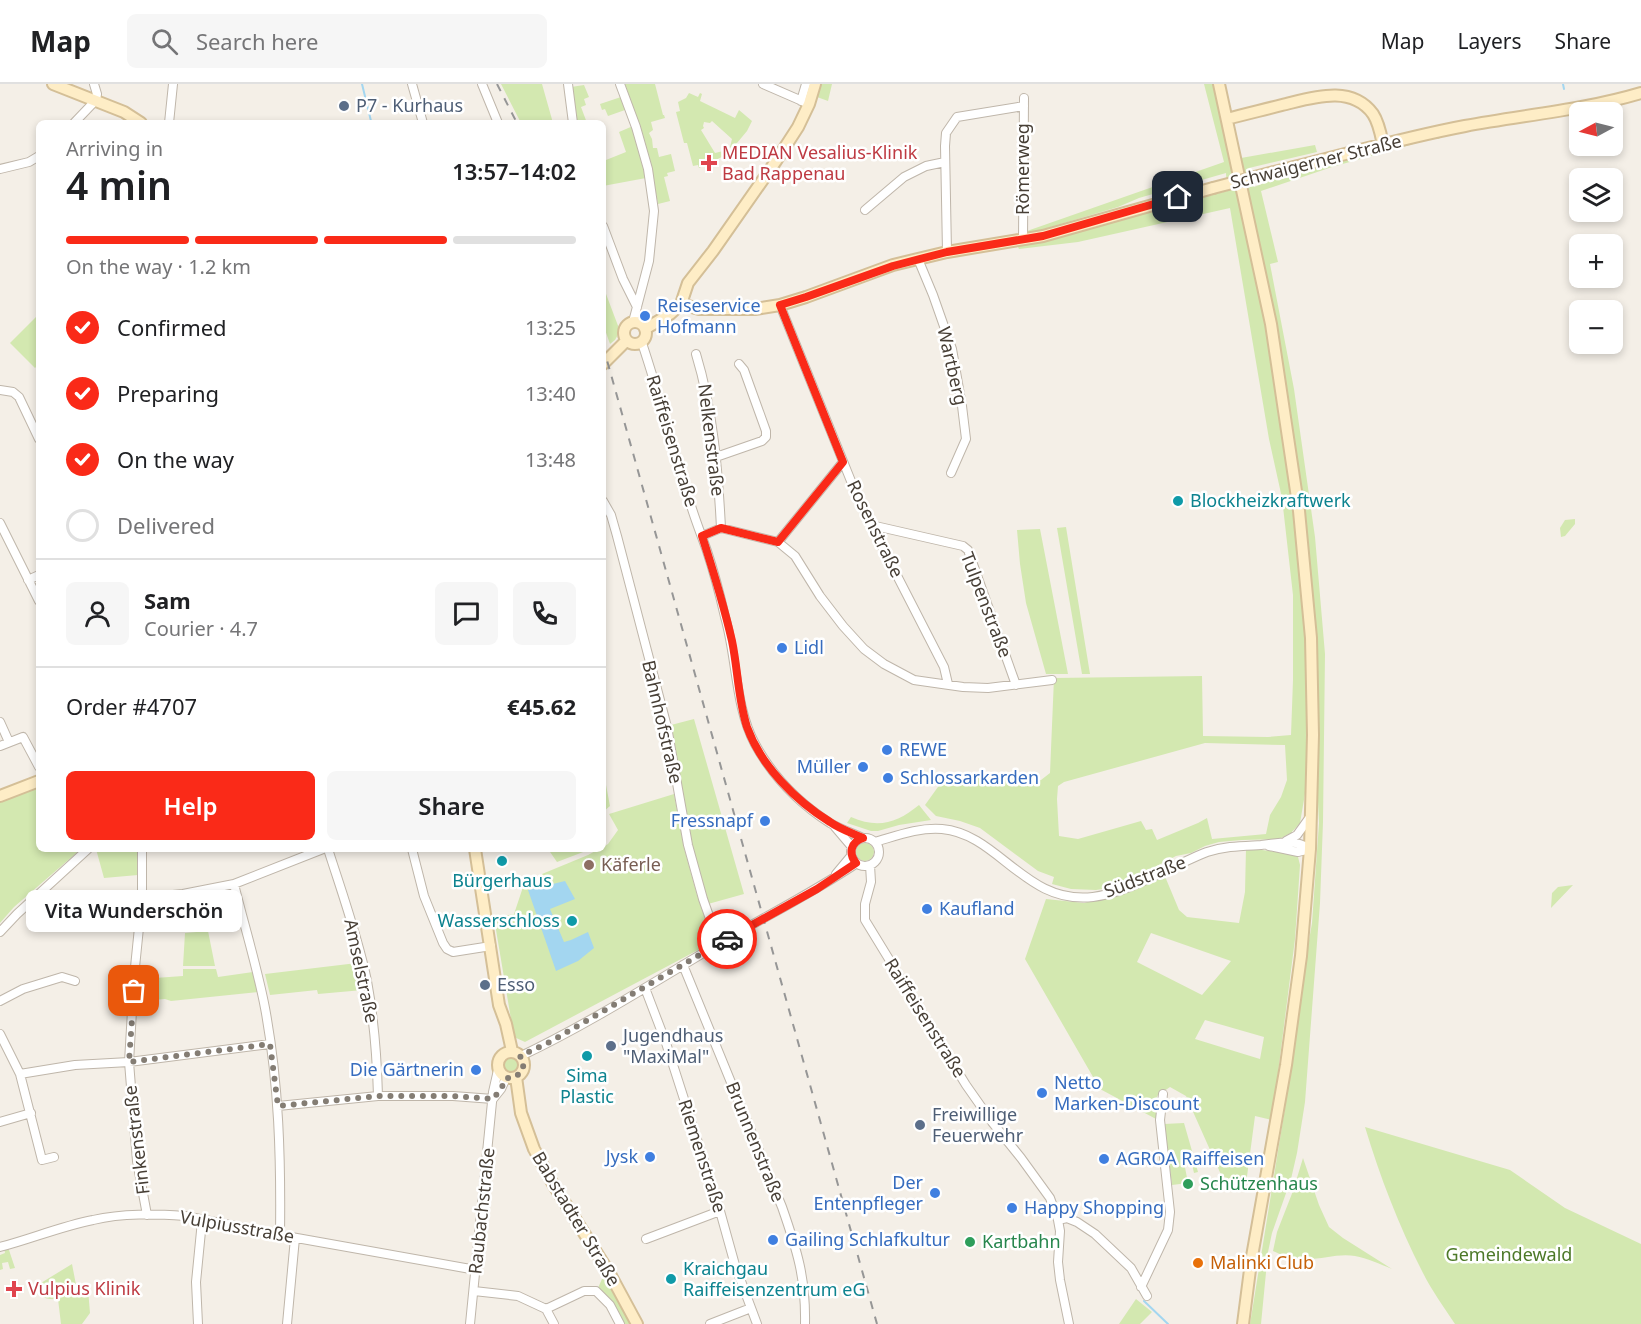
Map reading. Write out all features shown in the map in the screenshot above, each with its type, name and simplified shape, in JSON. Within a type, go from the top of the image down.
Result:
[{"type":"street","points":[[53,84],[124,112],[136,120]]},
{"type":"street","points":[[77,120],[96,100],[94,84]]},
{"type":"street","points":[[169,120],[173,84]]},
{"type":"street","points":[[412,84],[422,120]]},
{"type":"street","points":[[482,84],[497,120]]},
{"type":"street","points":[[568,84],[573,120]]},
{"type":"street","points":[[620,84],[648,169],[654,211],[649,261],[633,322]]},
{"type":"street","points":[[763,84],[805,102]]},
{"type":"street","points":[[645,329],[670,314],[681,304],[688,283],[776,161],[798,127],[805,102],[806,84]]},
{"type":"street","points":[[805,102],[815,84]]},
{"type":"street","points":[[1219,84],[1271,324],[1299,510],[1311,638],[1313,735],[1310,849],[1301,956],[1286,1065],[1251,1262],[1243,1324]]},
{"type":"street","name":"Schwaigerner Straße","points":[[681,304],[699,309],[755,309],[780,305],[877,270],[918,259],[1043,236],[1274,172],[1469,125],[1601,104],[1641,93]]},
{"type":"street","points":[[1227,118],[1325,95],[1343,96],[1360,102],[1371,112],[1378,122],[1383,145]]},
{"type":"street","name":"Römerweg","points":[[945,162],[946,133],[957,117],[1024,102],[1023,240]]},
{"type":"street","points":[[0,169],[29,162],[36,158]]},
{"type":"street","points":[[865,210],[904,177],[926,166],[945,162],[947,252]]},
{"type":"street","points":[[606,234],[623,279],[637,307]]},
{"type":"street","name":"Wartberg","points":[[918,259],[952,349],[962,406],[966,439],[951,473]]},
{"type":"street","name":"Rosenstraße","points":[[780,305],[843,462],[871,525],[944,667],[948,684]]},
{"type":"street","points":[[633,322],[642,324],[645,329],[645,338],[642,343],[632,345],[626,341],[624,330],[627,325],[633,322]]},
{"type":"street","points":[[606,361],[626,341]]},
{"type":"street","name":"Raiffeisenstraße","points":[[642,343],[728,627],[748,728],[765,760],[781,781],[799,799],[832,824],[852,847]]},
{"type":"street","name":"Nelkenstraße","points":[[696,354],[709,400],[721,528]]},
{"type":"street","points":[[716,457],[762,441],[766,436],[744,370],[739,364]]},
{"type":"street","points":[[0,390],[13,392],[19,397],[36,433]]},
{"type":"street","points":[[778,542],[843,462]]},
{"type":"street","name":"Bahnhofstraße","points":[[606,507],[613,521],[667,727],[688,845],[719,944]]},
{"type":"street","points":[[0,523],[36,595]]},
{"type":"street","name":"Tulpenstraße","points":[[871,525],[963,546],[968,550],[1016,685]]},
{"type":"street","points":[[702,536],[721,528],[778,542],[795,556],[826,604],[864,649],[884,664],[914,680],[988,688],[1052,680]]},
{"type":"street","points":[[28,580],[36,576]]},
{"type":"street","points":[[0,722],[9,742]]},
{"type":"street","points":[[0,746],[24,737],[36,761]]},
{"type":"street","points":[[0,796],[36,782]]},
{"type":"street","points":[[1287,841],[1297,835],[1311,815]]},
{"type":"street","name":"Raiffeisenstraße","points":[[832,824],[875,842]]},
{"type":"street","name":"Südstraße","points":[[875,842],[924,830],[942,829],[958,833],[982,844],[1043,888],[1069,896],[1089,897],[1112,893],[1209,852],[1229,847],[1287,841],[1302,844],[1310,849]]},
{"type":"street","name":"Südstraße","points":[[879,850],[902,834]]},
{"type":"street","points":[[863,838],[856,841],[852,847],[854,859],[863,866],[870,865]]},
{"type":"street","points":[[875,842],[879,850]]},
{"type":"street","name":"Südstraße","points":[[1261,844],[1298,852],[1310,849]]},
{"type":"street","name":"Raiffeisenstraße","points":[[879,850],[877,859],[870,865],[871,882],[865,904],[865,920],[966,1085],[1050,1198],[1060,1231],[1059,1280],[1069,1324]]},
{"type":"street","points":[[0,932],[85,852]]},
{"type":"street","name":"Finkenstraße","points":[[142,852],[142,898],[129,1062],[137,1161],[147,1215]]},
{"type":"street","points":[[142,898],[183,894],[234,884],[315,852]]},
{"type":"street","name":"Amselstraße","points":[[329,852],[366,980],[374,1032],[378,1096]]},
{"type":"street","points":[[413,852],[424,896],[442,943],[453,952],[491,946]]},
{"type":"street","name":"Babstadter Straße","points":[[475,852],[501,1013],[506,1024],[511,1054],[524,1066],[522,1072],[507,1076]]},
{"type":"street","points":[[1298,852],[1305,859],[1308,868]]},
{"type":"street","points":[[511,1054],[550,1042],[645,988],[831,880],[854,859]]},
{"type":"street","points":[[234,884],[259,980],[270,1044],[278,1106],[281,1169],[280,1235]]},
{"type":"street","name":"Brunnenstraße","points":[[683,965],[782,1207],[795,1245],[804,1291],[805,1324]]},
{"type":"street","points":[[0,1000],[23,989],[62,977],[75,981]]},
{"type":"street","name":"Riemenstraße","points":[[645,988],[666,1043],[735,1265],[757,1324]]},
{"type":"street","points":[[1,1039],[20,1074],[42,1160],[54,1157]]},
{"type":"street","points":[[20,1074],[75,1065],[129,1062],[270,1044]]},
{"type":"street","name":"Babstadter Straße","points":[[511,1054],[497,1062],[507,1076],[534,1149],[638,1324]]},
{"type":"street","name":"Raubachstraße","points":[[470,1324],[493,1092],[507,1076]]},
{"type":"street","points":[[1141,1287],[1168,1230],[1170,1212],[1160,1120],[1163,1094]]},
{"type":"street","points":[[278,1106],[378,1096],[453,1096],[493,1099]]},
{"type":"street","points":[[0,1122],[31,1113]]},
{"type":"street","points":[[646,1239],[720,1211]]},
{"type":"street","name":"Vulpiusstraße","points":[[0,1246],[92,1220],[147,1215],[185,1216],[202,1221],[476,1270]]},
{"type":"street","points":[[1058,1220],[1067,1218],[1095,1234],[1131,1268],[1148,1296]]},
{"type":"street","points":[[198,1324],[196,1282],[202,1221]]},
{"type":"street","points":[[287,1324],[295,1238]]},
{"type":"street","points":[[474,1291],[518,1296],[546,1309],[554,1324]]},
{"type":"street","points":[[546,1309],[584,1291],[596,1291],[610,1305],[620,1324]]},
{"type":"street","points":[[710,1324],[751,1308]]},
{"type":"green space","points":[[501,84],[542,84],[552,120],[519,120]]},
{"type":"green space","points":[[625,84],[655,84],[665,118],[651,122],[653,130],[649,133],[653,148],[657,148],[659,157],[671,154],[675,171],[667,173],[668,176],[664,177],[670,201],[658,204],[644,143]]},
{"type":"green space","points":[[820,84],[832,84],[828,101],[817,97]]},
{"type":"green space","points":[[1204,84],[1214,84],[1261,298],[1301,562],[1307,644],[1307,782],[1300,823],[1291,833],[1279,839],[1219,842],[1205,846],[1191,853],[1176,856],[1124,883],[1109,888],[1071,889],[1052,884],[1054,877],[1038,871],[980,828],[936,816],[925,805],[948,773],[1041,780],[1050,773],[1054,678],[1202,676],[1203,736],[1291,735],[1293,595],[1282,498],[1269,439],[1230,208],[1078,242],[1019,249],[1018,247],[1227,191],[1226,173],[1027,234],[1027,231],[1224,162]],"holes":[[[1205,743],[1285,745],[1287,780],[1281,797],[1270,815],[1266,834],[1212,839],[1207,818],[1157,840],[1152,829],[1146,830],[1141,821],[1078,839],[1059,836],[1058,786],[1064,782]]]},
{"type":"green space","points":[[584,85],[589,97],[584,99],[586,105],[581,107],[586,120],[576,120],[571,87]]},
{"type":"green space","points":[[689,93],[698,97],[700,93],[702,94],[700,101],[735,118],[739,110],[752,121],[732,149],[730,147],[732,139],[712,121],[704,122],[704,128],[701,130],[715,153],[723,151],[726,155],[699,168],[698,165],[693,166],[676,112],[680,111],[678,102],[686,98]]},
{"type":"green space","points":[[621,97],[625,110],[608,116],[605,109],[602,110],[600,104]]},
{"type":"green space","points":[[1569,103],[1569,106],[1448,124]]},
{"type":"green space","points":[[633,126],[646,178],[606,185],[606,160],[626,152],[619,132]]},
{"type":"green space","points":[[1436,136],[1440,139],[1431,139],[1332,167],[1261,191],[1278,262],[1270,264],[1294,389],[1315,537],[1325,654],[1320,903],[1305,1102],[1291,1179],[1272,1233],[1268,1252],[1261,1324],[1250,1324],[1312,923],[1319,823],[1304,510],[1276,323],[1241,158],[1315,145],[1317,152],[1249,168],[1254,187],[1267,182],[1267,179]]},
{"type":"green space","points":[[606,294],[620,331],[610,344],[606,333]]},
{"type":"green space","points":[[36,317],[35,368],[10,343]]},
{"type":"green space","points":[[1575,519],[1575,524],[1565,536],[1561,537],[1560,528],[1565,520]]},
{"type":"green space","points":[[1066,527],[1090,674],[1082,674],[1057,528]]},
{"type":"green space","points":[[1040,529],[1068,674],[1046,674],[1026,603],[1017,530]]},
{"type":"green space","points":[[694,719],[744,894],[708,904],[692,846],[671,725]]},
{"type":"green space","points":[[606,785],[610,806],[606,809]]},
{"type":"green space","points":[[36,786],[36,852],[78,852],[14,907],[0,923],[0,799]]},
{"type":"green space","points":[[674,794],[684,848],[713,942],[525,1042],[514,1037],[494,918],[514,914],[523,887],[544,883],[542,874],[594,852],[606,852],[606,845],[618,830],[609,814]]},
{"type":"green space","points":[[919,805],[931,820],[878,831],[847,823],[851,817],[870,823],[895,820]]},
{"type":"green space","points":[[861,843],[869,843],[874,848],[872,859],[861,861],[856,856],[856,848]]},
{"type":"green space","points":[[1246,848],[1298,857],[1300,865],[1295,939],[1272,1120],[1255,1116],[1246,1184],[1223,1179],[1186,1096],[1170,1087],[1157,1096],[1156,1119],[1100,1089],[1025,959],[1046,899],[1084,903],[1140,886],[1164,874],[1179,910],[1187,917],[1239,923],[1245,892]],"holes":[[[1151,933],[1231,961],[1202,995],[1137,962]],[[1205,1020],[1264,1037],[1260,1059],[1195,1039]]]},
{"type":"green space","points":[[97,852],[137,852],[138,875],[104,878]]},
{"type":"green space","points":[[550,852],[583,852],[557,862]]},
{"type":"green space","points":[[1573,885],[1551,908],[1552,893],[1558,887]]},
{"type":"green space","points":[[208,931],[215,966],[183,966],[185,933]]},
{"type":"green space","points":[[357,963],[363,990],[318,994],[317,990],[270,995],[265,974]]},
{"type":"green space","points":[[183,969],[216,969],[218,977],[253,972],[258,992],[171,1001],[165,999],[140,1001],[141,979],[183,976]]},
{"type":"green space","points":[[511,1057],[517,1059],[519,1065],[517,1071],[511,1073],[505,1071],[503,1065],[505,1059]]},
{"type":"green space","points":[[1184,1123],[1198,1172],[1194,1173],[1190,1156],[1183,1157],[1188,1183],[1172,1185],[1164,1124]]},
{"type":"green space","name":"Gemeindewald","points":[[1365,1127],[1510,1170],[1565,1208],[1641,1244],[1641,1324],[1455,1324],[1434,1293],[1406,1237]]},
{"type":"green space","points":[[1303,1158],[1329,1227],[1392,1269],[1349,1255],[1307,1259],[1302,1264],[1273,1251],[1277,1232]]},
{"type":"green space","points":[[8,1247],[15,1268],[10,1269],[8,1262],[2,1263],[3,1269],[0,1270],[0,1255],[5,1253],[4,1248]]},
{"type":"green space","points":[[72,1264],[77,1290],[88,1289],[90,1313],[82,1324],[61,1324],[58,1299],[44,1297],[36,1286]]},
{"type":"green space","points":[[605,1278],[630,1324],[623,1324],[598,1288],[602,1279]]},
{"type":"green space","points":[[1136,1299],[1152,1312],[1140,1324],[1119,1324]]},
{"type":"water","points":[[565,881],[575,899],[550,909],[564,942],[588,932],[594,948],[578,961],[556,971],[528,890]]},
{"type":"waterway","points":[[362,84],[371,120]]},
{"type":"waterway","points":[[1563,84],[1564,89]]},
{"type":"waterway","points":[[1144,1301],[1168,1324]]},
{"type":"railway","points":[[497,84],[515,120]]},
{"type":"railway","points":[[606,357],[877,1324]]},
{"type":"way so far","points":[[134,991],[129,1062],[270,1044],[278,1106],[378,1096],[415,1095],[493,1099],[506,1078],[513,1078],[522,1072],[524,1062],[520,1056],[550,1042],[727,939]]},
{"type":"place","name":"P7 - Kurhaus","points":[[344,106]]},
{"type":"place","name":"MEDIAN Vesalius-Klinik Bad Rappenau","points":[[709,163]]},
{"type":"place","name":"Reiseservice Hofmann","points":[[645,316]]},
{"type":"place","name":"Blockheizkraftwerk","points":[[1178,501]]},
{"type":"place","name":"Lidl","points":[[782,648]]},
{"type":"place","name":"REWE","points":[[887,750]]},
{"type":"place","name":"Müller","points":[[863,767]]},
{"type":"place","name":"Schlossarkarden","points":[[888,778]]},
{"type":"place","name":"Fressnapf","points":[[765,821]]},
{"type":"place","name":"Bürgerhaus","points":[[502,861]]},
{"type":"place","name":"Käferle","points":[[589,865]]},
{"type":"place","name":"Kaufland","points":[[927,909]]},
{"type":"place","name":"Wasserschloss","points":[[572,921]]},
{"type":"place","name":"Esso","points":[[485,985]]},
{"type":"place","name":"Vita Wunderschön","points":[[134,991]]},
{"type":"place","name":"Jugendhaus \"MaxiMal\"","points":[[611,1046]]},
{"type":"place","name":"Sima Plastic","points":[[587,1056]]},
{"type":"place","name":"Die Gärtnerin","points":[[476,1070]]},
{"type":"place","name":"Netto Marken-Discount","points":[[1042,1093]]},
{"type":"place","name":"Freiwillige Feuerwehr","points":[[920,1125]]},
{"type":"place","name":"Jysk","points":[[650,1157]]},
{"type":"place","name":"AGROA Raiffeisen","points":[[1104,1159]]},
{"type":"place","name":"Schützenhaus","points":[[1188,1184]]},
{"type":"place","name":"Der Entenpfleger","points":[[935,1193]]},
{"type":"place","name":"Happy Shopping","points":[[1012,1208]]},
{"type":"place","name":"Gailing Schlafkultur","points":[[773,1240]]},
{"type":"place","name":"Kartbahn","points":[[970,1242]]},
{"type":"place","name":"Malinki Club","points":[[1198,1263]]},
{"type":"place","name":"Kraichgau Raiffeisenzentrum eG","points":[[671,1279]]},
{"type":"place","name":"Vulpius Klinik","points":[[14,1289]]},
{"type":"route","points":[[727,939],[817,889],[856,863],[851,856],[852,847],[856,841],[863,838],[832,824],[799,799],[775,774],[755,744],[744,714],[732,643],[702,536],[721,528],[778,542],[843,462],[780,305],[877,270],[947,252],[1043,236],[1178,197]]}]
